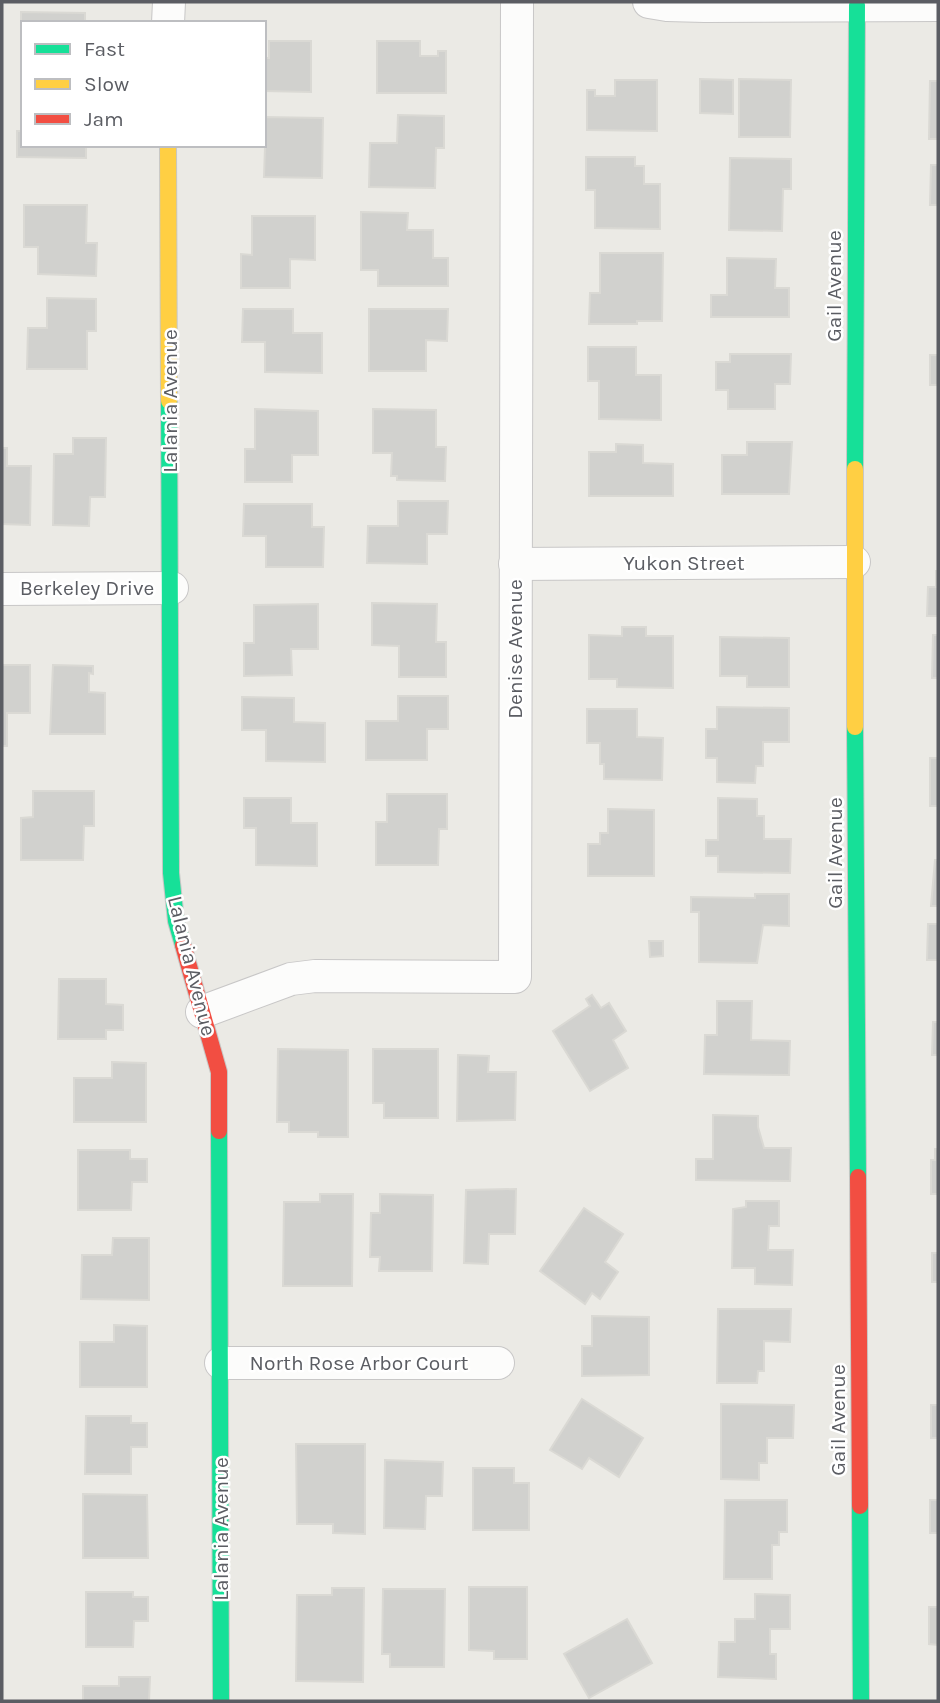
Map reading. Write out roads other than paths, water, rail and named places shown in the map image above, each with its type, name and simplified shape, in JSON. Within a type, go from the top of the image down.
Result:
[{"type":"street","points":[[167,21],[169,2]]},
{"type":"street","name":"Denise Avenue","points":[[202,1012],[291,979],[315,975],[515,978],[517,2]]},
{"type":"street","points":[[649,2],[705,6],[938,5]]},
{"type":"street","name":"Gail Avenue","points":[[857,5],[854,562],[861,1701]]},
{"type":"street","name":"Lalania Avenue","points":[[169,147],[171,873],[176,921],[219,1072],[221,1701]]},
{"type":"street","name":"Yukon Street","points":[[515,564],[854,562]]},
{"type":"street","name":"Berkeley Drive","points":[[2,589],[172,588]]},
{"type":"street","name":"North Rose Arbor Court","points":[[221,1363],[498,1363]]}]
